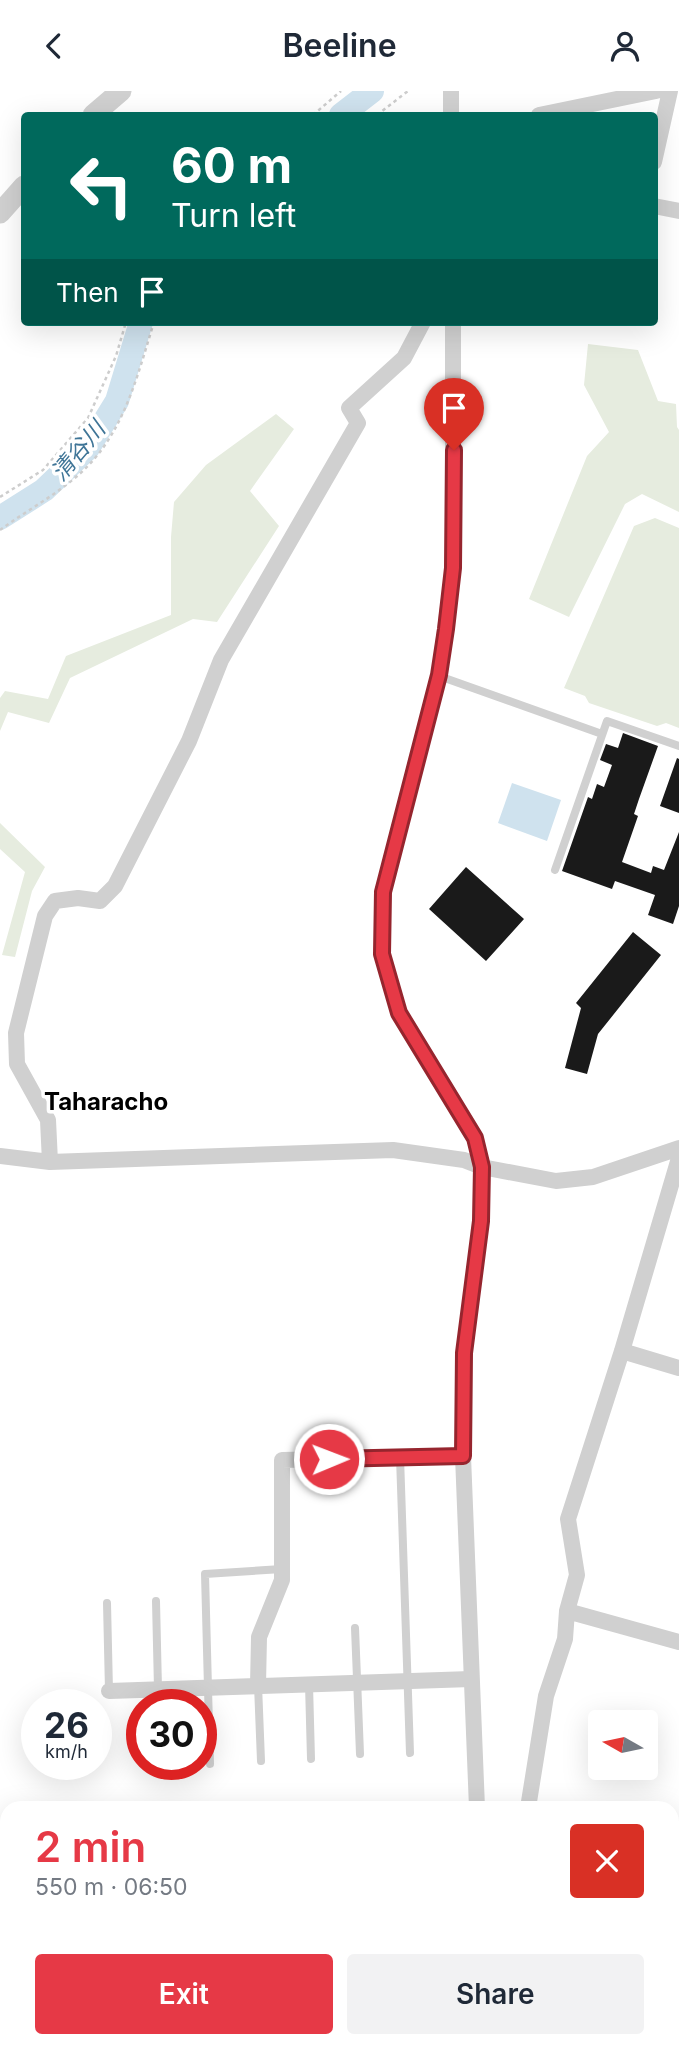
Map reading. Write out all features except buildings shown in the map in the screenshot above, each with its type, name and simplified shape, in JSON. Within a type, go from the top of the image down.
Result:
[{"type":"street","points":[[96,112],[121,91]]},
{"type":"street","points":[[451,91],[451,112]]},
{"type":"street","points":[[554,112],[656,91]]},
{"type":"street","points":[[658,144],[670,91]]},
{"type":"street","points":[[0,213],[21,189]]},
{"type":"street","points":[[658,207],[679,211]]},
{"type":"street","points":[[50,1162],[48,1120],[17,1064],[16,1044],[16,1033],[45,916],[55,901],[78,898],[100,901],[115,886],[189,741],[221,660],[358,423],[349,408],[404,358],[421,326]]},
{"type":"street","points":[[453,326],[453,568],[439,675],[383,892],[382,954],[399,1013],[475,1138],[482,1167],[481,1221],[464,1353],[463,1456],[477,1801]]},
{"type":"street","points":[[0,1156],[50,1162],[393,1150],[464,1160],[482,1167],[556,1181],[593,1177],[679,1148]]},
{"type":"street","points":[[529,1801],[546,1696],[565,1639],[567,1611],[577,1575],[568,1519],[622,1351],[679,1158]]},
{"type":"street","points":[[622,1351],[679,1368]]},
{"type":"street","points":[[258,1685],[259,1637],[282,1580],[282,1460],[463,1456]]},
{"type":"street","points":[[567,1611],[679,1642]]},
{"type":"street","points":[[158,1689],[471,1679]]},
{"type":"lane","points":[[439,675],[602,734]]},
{"type":"lane","points":[[555,870],[607,721],[679,745]]},
{"type":"lane","points":[[400,1457],[410,1753]]},
{"type":"lane","points":[[208,1687],[205,1574],[282,1569]]},
{"type":"lane","points":[[156,1601],[158,1689]]},
{"type":"lane","points":[[107,1603],[109,1689]]},
{"type":"lane","points":[[355,1628],[360,1754]]},
{"type":"lane","points":[[309,1684],[311,1759]]},
{"type":"lane","points":[[258,1685],[261,1761]]},
{"type":"path","points":[[316,112],[341,91]]},
{"type":"path","points":[[381,112],[408,91]]},
{"type":"path","points":[[0,497],[43,470],[89,418],[116,356],[125,326]]},
{"type":"path","points":[[0,530],[72,480],[105,447],[127,407],[153,326]]},
{"type":"shaded area","points":[[588,344],[638,350],[658,401],[676,404],[679,430],[679,512],[642,494],[625,504],[569,617],[529,599],[587,456],[609,432],[584,385]]},
{"type":"shaded area","points":[[276,414],[294,429],[250,491],[279,526],[217,622],[193,619],[70,678],[49,723],[8,712],[0,731],[0,698],[5,691],[48,699],[66,656],[171,615],[174,502],[206,465]]},
{"type":"shaded area","points":[[655,518],[679,528],[679,728],[666,723],[657,726],[589,703],[585,696],[564,688],[634,526]]},
{"type":"shaded area","points":[[0,823],[45,867],[32,891],[15,957],[2,955],[25,872],[0,849]]},
{"type":"water","points":[[512,783],[561,800],[547,841],[498,823]]},
{"type":"waterway","name":"清谷川","points":[[345,112],[372,91]]},
{"type":"waterway","name":"清谷川","points":[[0,518],[44,490],[88,448],[117,401],[140,326]]},
{"type":"district","name":"Taharacho","points":[[106,1101]]},
{"type":"route","points":[[329,1459],[463,1456],[464,1353],[481,1221],[482,1167],[475,1138],[399,1013],[382,954],[383,892],[439,675],[446,629],[453,568],[454,450]]}]
